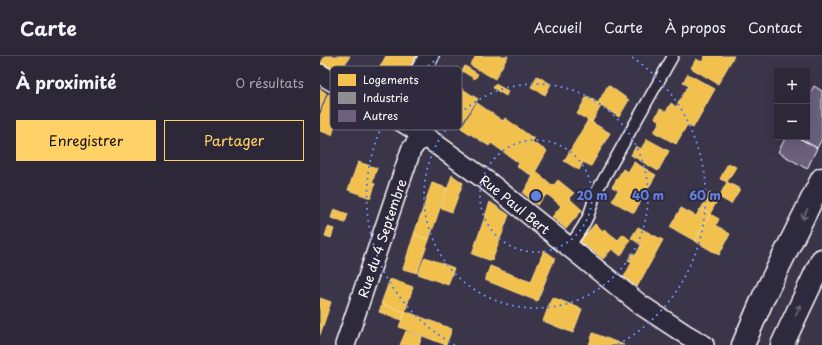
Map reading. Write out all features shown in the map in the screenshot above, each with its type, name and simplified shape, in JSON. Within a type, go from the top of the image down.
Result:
[{"type":"main road","points":[[743,345],[764,296],[822,179]]},
{"type":"main road","points":[[782,345],[822,260]]},
{"type":"street","points":[[423,66],[429,56]]},
{"type":"street","name":"Rue Paul Bert","points":[[320,74],[330,80]]},
{"type":"street","name":"Rue Paul Bert","points":[[414,130],[491,184],[641,305],[704,345]]},
{"type":"street","name":"Rue du 4 Septembre","points":[[345,345],[411,150],[416,143],[426,138]]},
{"type":"lane","points":[[569,246],[584,227],[592,208],[595,194],[673,56]]},
{"type":"building: Logements","points":[[325,56],[350,56],[344,66],[330,66],[330,68],[321,63]]},
{"type":"building: Logements","points":[[386,56],[416,56],[410,66],[380,66]]},
{"type":"building: Logements","points":[[476,56],[508,56],[495,79],[470,65]]},
{"type":"building: Logements","points":[[705,56],[734,56],[718,84],[691,68],[696,59],[702,62]]},
{"type":"building: Logements","points":[[465,66],[478,74],[475,79],[462,71]]},
{"type":"building: Logements","points":[[688,74],[715,89],[693,128],[687,125],[676,144],[654,132],[660,121],[655,118],[660,109],[666,112],[671,103],[676,107],[688,86],[683,82]]},
{"type":"building: Logements","points":[[537,76],[551,84],[545,95],[531,87]]},
{"type":"building: Logements","points":[[495,84],[508,91],[506,96],[493,88]]},
{"type":"building: Logements","points":[[608,85],[629,100],[619,117],[601,106],[592,122],[577,114],[587,96],[598,103]]},
{"type":"building: Logements","points":[[320,89],[326,93],[320,110]]},
{"type":"building: Logements","points":[[462,89],[478,99],[462,122]]},
{"type":"building: Logements","points":[[328,94],[330,95],[330,130],[334,130],[332,135],[320,131],[320,116]]},
{"type":"building: Logements","points":[[477,103],[503,121],[505,118],[534,139],[532,142],[547,151],[533,176],[517,167],[519,163],[491,143],[489,146],[462,129]]},
{"type":"building: Logements","points":[[588,120],[610,133],[591,166],[583,162],[579,170],[564,161]]},
{"type":"building: Logements","points":[[647,139],[669,151],[658,171],[631,155],[636,146],[641,149]]},
{"type":"building: Logements","points":[[358,162],[377,168],[372,183],[375,184],[371,198],[348,190]]},
{"type":"building: Logements","points":[[634,162],[656,175],[634,213],[612,201],[618,190],[612,187],[623,169],[628,172]]},
{"type":"building: Logements","points":[[728,163],[736,167],[727,182],[720,179]]},
{"type":"building: Logements","points":[[536,171],[553,186],[558,180],[574,193],[569,198],[582,210],[566,229],[552,217],[561,206],[547,194],[537,205],[523,193]]},
{"type":"building: Logements","points":[[452,175],[463,183],[452,212],[441,208]]},
{"type":"building: Logements","points":[[727,182],[740,189],[731,204],[719,197]]},
{"type":"building: Logements","points":[[432,183],[447,188],[429,240],[414,234]]},
{"type":"building: Logements","points":[[710,192],[719,197],[710,214],[701,209]]},
{"type":"building: Logements","points":[[490,202],[509,215],[492,261],[472,254]]},
{"type":"building: Logements","points":[[681,208],[696,216],[700,209],[710,214],[695,241],[670,227]]},
{"type":"building: Logements","points":[[334,209],[348,214],[345,223],[331,218]]},
{"type":"building: Logements","points":[[710,214],[719,219],[716,225],[730,234],[719,255],[695,241]]},
{"type":"building: Logements","points":[[595,224],[618,240],[623,234],[630,240],[621,256],[612,249],[603,259],[580,241]]},
{"type":"building: Logements","points":[[328,227],[334,229],[331,238],[325,236]]},
{"type":"building: Logements","points":[[638,227],[663,240],[637,287],[624,277],[632,262],[628,260],[632,253],[636,255],[641,245],[631,238]]},
{"type":"building: Logements","points":[[414,234],[429,240],[417,273],[403,269]]},
{"type":"building: Logements","points":[[544,250],[555,258],[537,301],[485,280],[490,266],[531,282]]},
{"type":"building: Logements","points":[[425,257],[454,268],[448,285],[418,274]]},
{"type":"building: Logements","points":[[390,279],[413,287],[405,312],[381,304]]},
{"type":"building: Logements","points":[[552,297],[582,309],[573,333],[543,321]]},
{"type":"building: Logements","points":[[320,298],[331,302],[320,335]]},
{"type":"building: Logements","points":[[382,304],[405,312],[402,320],[379,312]]},
{"type":"building: Logements","points":[[405,311],[452,329],[446,345],[399,327]]},
{"type":"building: Logements","points":[[406,331],[422,337],[419,345],[400,345]]},
{"type":"building: Logements","points":[[593,333],[624,345],[589,345]]},
{"type":"building: Autres","points":[[814,86],[822,91],[822,139],[817,148],[802,140],[810,140],[810,93]]},
{"type":"building: Autres","points":[[784,140],[802,140],[817,148],[807,169],[778,152]]}]
